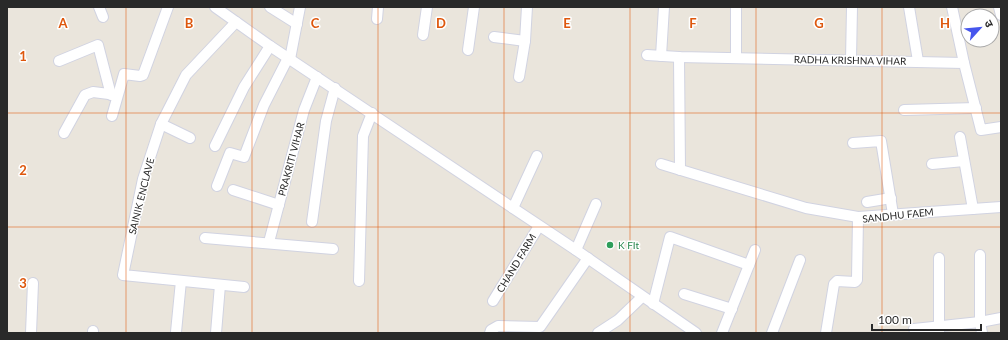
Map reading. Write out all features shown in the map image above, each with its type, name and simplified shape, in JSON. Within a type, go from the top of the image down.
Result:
[{"type":"street","points":[[99,7],[103,17]]},
{"type":"street","points":[[112,116],[114,95],[124,74],[143,75],[168,7]]},
{"type":"street","points":[[215,7],[270,46],[588,258],[694,332]]},
{"type":"street","points":[[270,7],[297,24]]},
{"type":"street","points":[[217,186],[230,153],[244,158],[264,105],[290,58],[300,7]]},
{"type":"street","points":[[377,19],[378,7]]},
{"type":"street","points":[[423,34],[427,7]]},
{"type":"street","points":[[468,50],[474,7]]},
{"type":"street","points":[[519,77],[525,40],[527,7]]},
{"type":"street","points":[[661,56],[664,7]]},
{"type":"street","points":[[736,7],[736,58]]},
{"type":"street","points":[[852,7],[852,60]]},
{"type":"street","points":[[909,7],[918,61]]},
{"type":"street","points":[[952,7],[981,130],[1001,127]]},
{"type":"street","points":[[999,7],[1001,15]]},
{"type":"street","name":"SAINIK ENCLAVE","points":[[236,22],[186,75],[160,124],[143,179],[123,275],[244,287]]},
{"type":"street","points":[[494,37],[525,40]]},
{"type":"street","points":[[58,61],[98,45],[114,95]]},
{"type":"street","points":[[216,146],[244,87],[270,46]]},
{"type":"street","name":"RADHA KRISHNA VIHAR","points":[[647,55],[964,63]]},
{"type":"street","points":[[679,57],[680,170]]},
{"type":"street","name":"PRAKRITI VIHAR","points":[[269,242],[304,110],[317,77]]},
{"type":"street","points":[[312,222],[326,121],[334,88]]},
{"type":"street","points":[[64,133],[85,95],[93,92],[114,95]]},
{"type":"street","points":[[904,110],[976,108]]},
{"type":"street","points":[[359,281],[363,136],[372,113]]},
{"type":"street","points":[[160,124],[190,138]]},
{"type":"street","points":[[960,136],[973,209]]},
{"type":"street","points":[[852,143],[881,141],[893,214]]},
{"type":"street","points":[[512,208],[537,156]]},
{"type":"street","points":[[932,164],[964,161]]},
{"type":"street","points":[[661,164],[806,208],[858,217]]},
{"type":"street","points":[[234,190],[279,205]]},
{"type":"street","points":[[867,202],[891,198]]},
{"type":"street","points":[[576,250],[596,204]]},
{"type":"street","name":"SANDHU FAEM","points":[[826,333],[834,284],[836,282],[855,282],[857,280],[858,217],[1001,208]]},
{"type":"street","name":"CHAND FARM","points":[[493,301],[539,226]]},
{"type":"street","points":[[653,304],[670,237],[749,265]]},
{"type":"street","points":[[205,238],[269,242],[333,249]]},
{"type":"street","points":[[722,333],[755,250]]},
{"type":"street","points":[[980,255],[980,322],[982,333]]},
{"type":"street","points":[[490,333],[491,330],[498,326],[540,327],[588,258]]},
{"type":"street","points":[[939,258],[939,330]]},
{"type":"street","points":[[772,333],[800,260]]},
{"type":"street","points":[[176,332],[180,281]]},
{"type":"street","points":[[31,333],[32,284]]},
{"type":"street","points":[[216,333],[220,285]]},
{"type":"street","points":[[684,294],[732,309]]},
{"type":"street","points":[[598,333],[618,320],[642,297]]},
{"type":"street","points":[[914,329],[939,330],[1001,318]]},
{"type":"place","name":"K FIt","points":[[610,245]]}]
